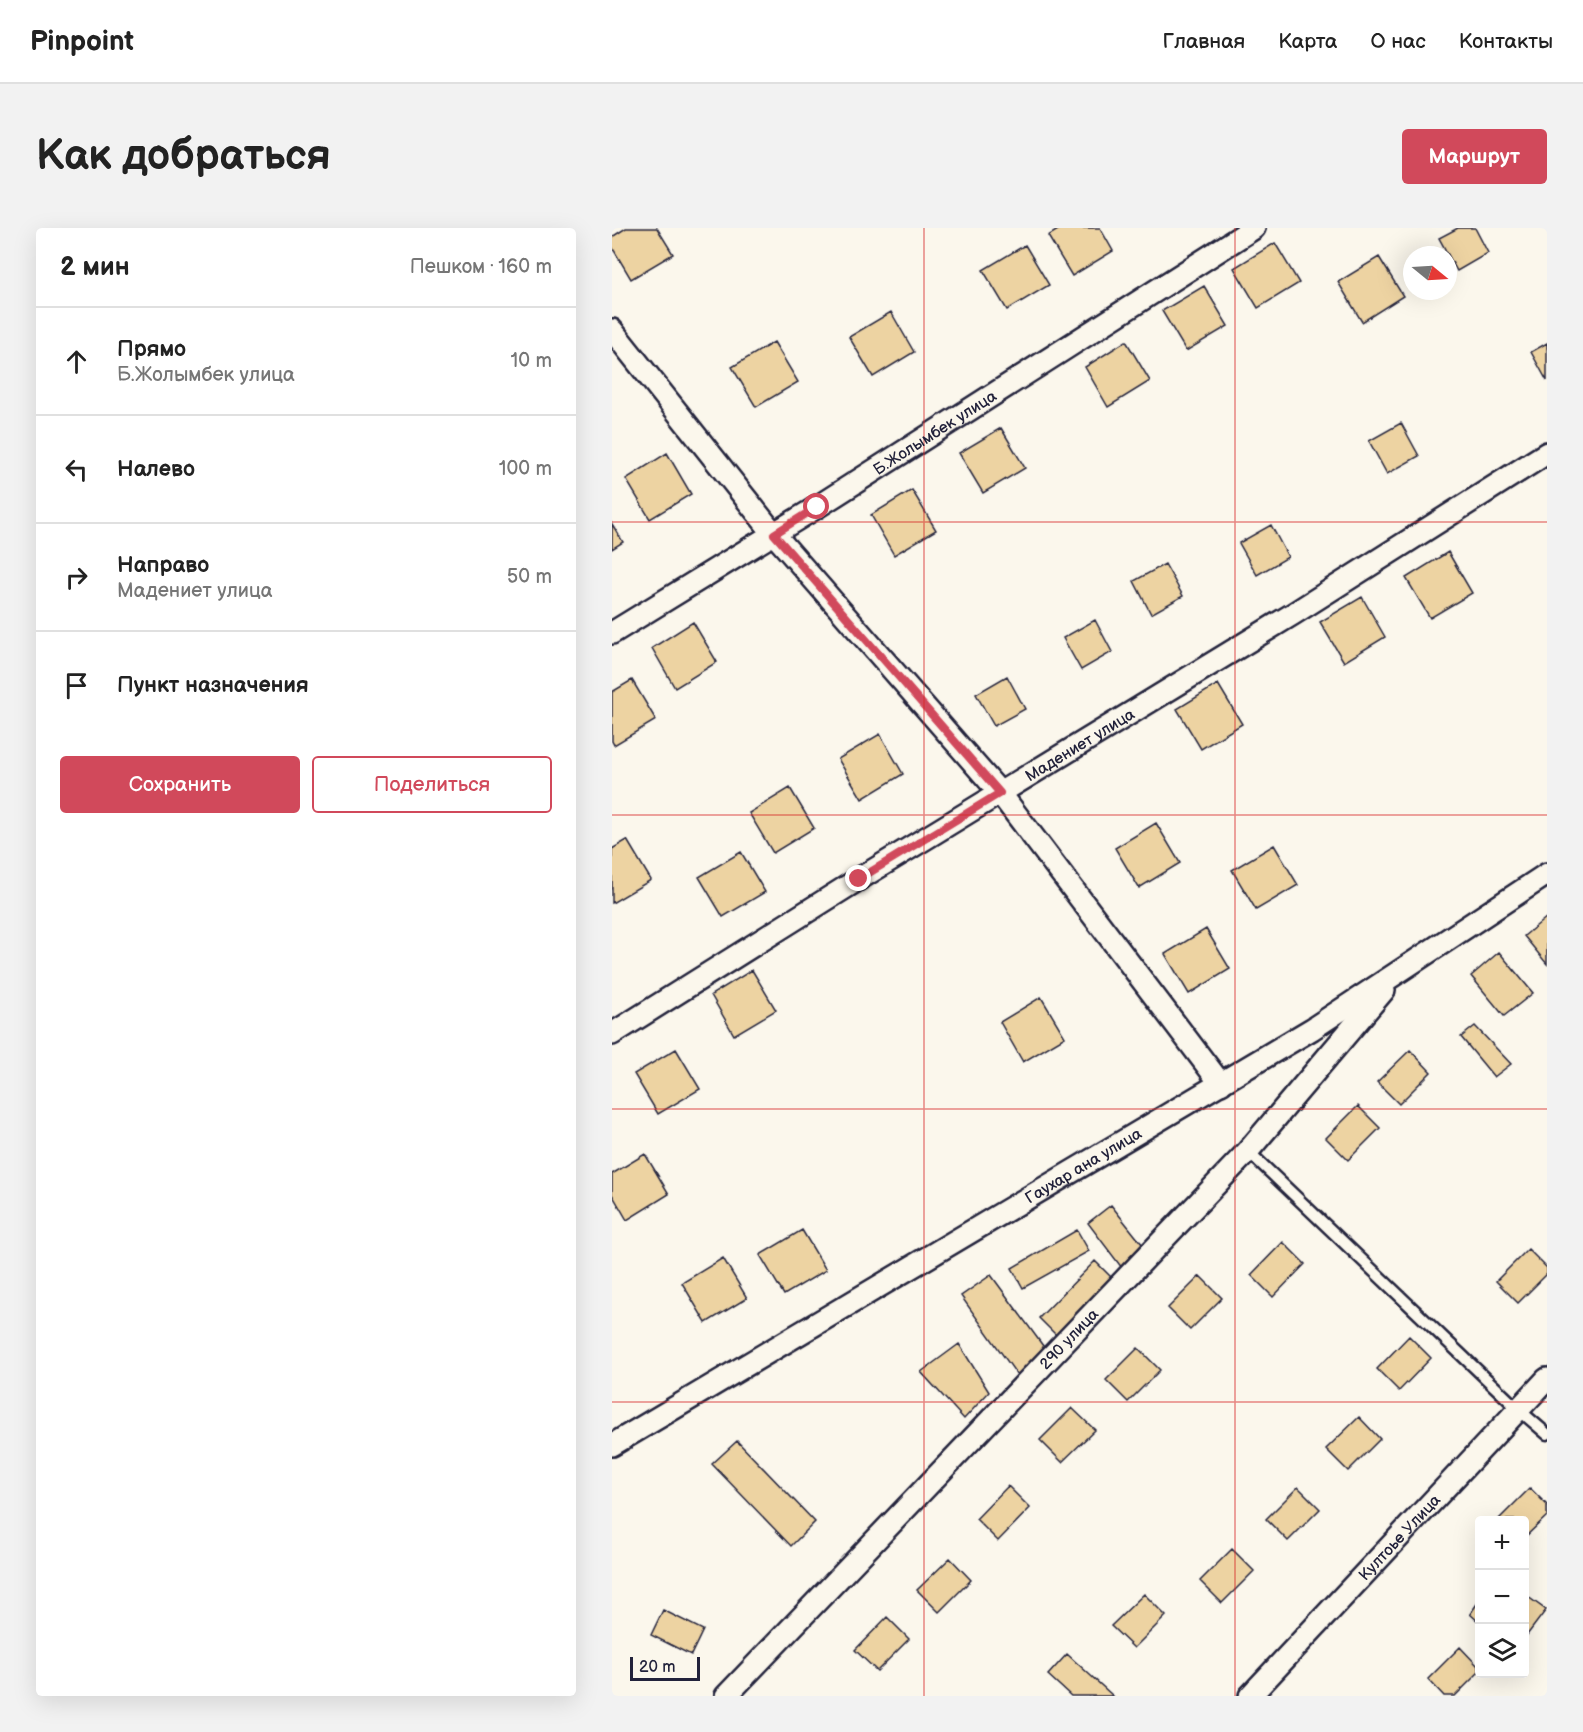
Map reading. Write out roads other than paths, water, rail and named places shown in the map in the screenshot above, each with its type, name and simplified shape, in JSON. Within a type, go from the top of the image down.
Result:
[{"type":"street","name":"Б.Жолымбек улица","points":[[612,633],[774,534],[1254,228]]},
{"type":"street","points":[[612,330],[774,534],[1000,793],[1221,1083]]},
{"type":"street","name":"Мадениет улица","points":[[612,1034],[1293,614],[1547,453]]},
{"type":"street","name":"Гаухар ана улица","points":[[612,1445],[1312,1029],[1547,874]]},
{"type":"street","name":"290 улица","points":[[726,1696],[1248,1151],[1400,972]]},
{"type":"street","name":"Култоье Улица","points":[[1250,1696],[1547,1379]]},
{"type":"lane","points":[[1248,1151],[1547,1434]]}]
